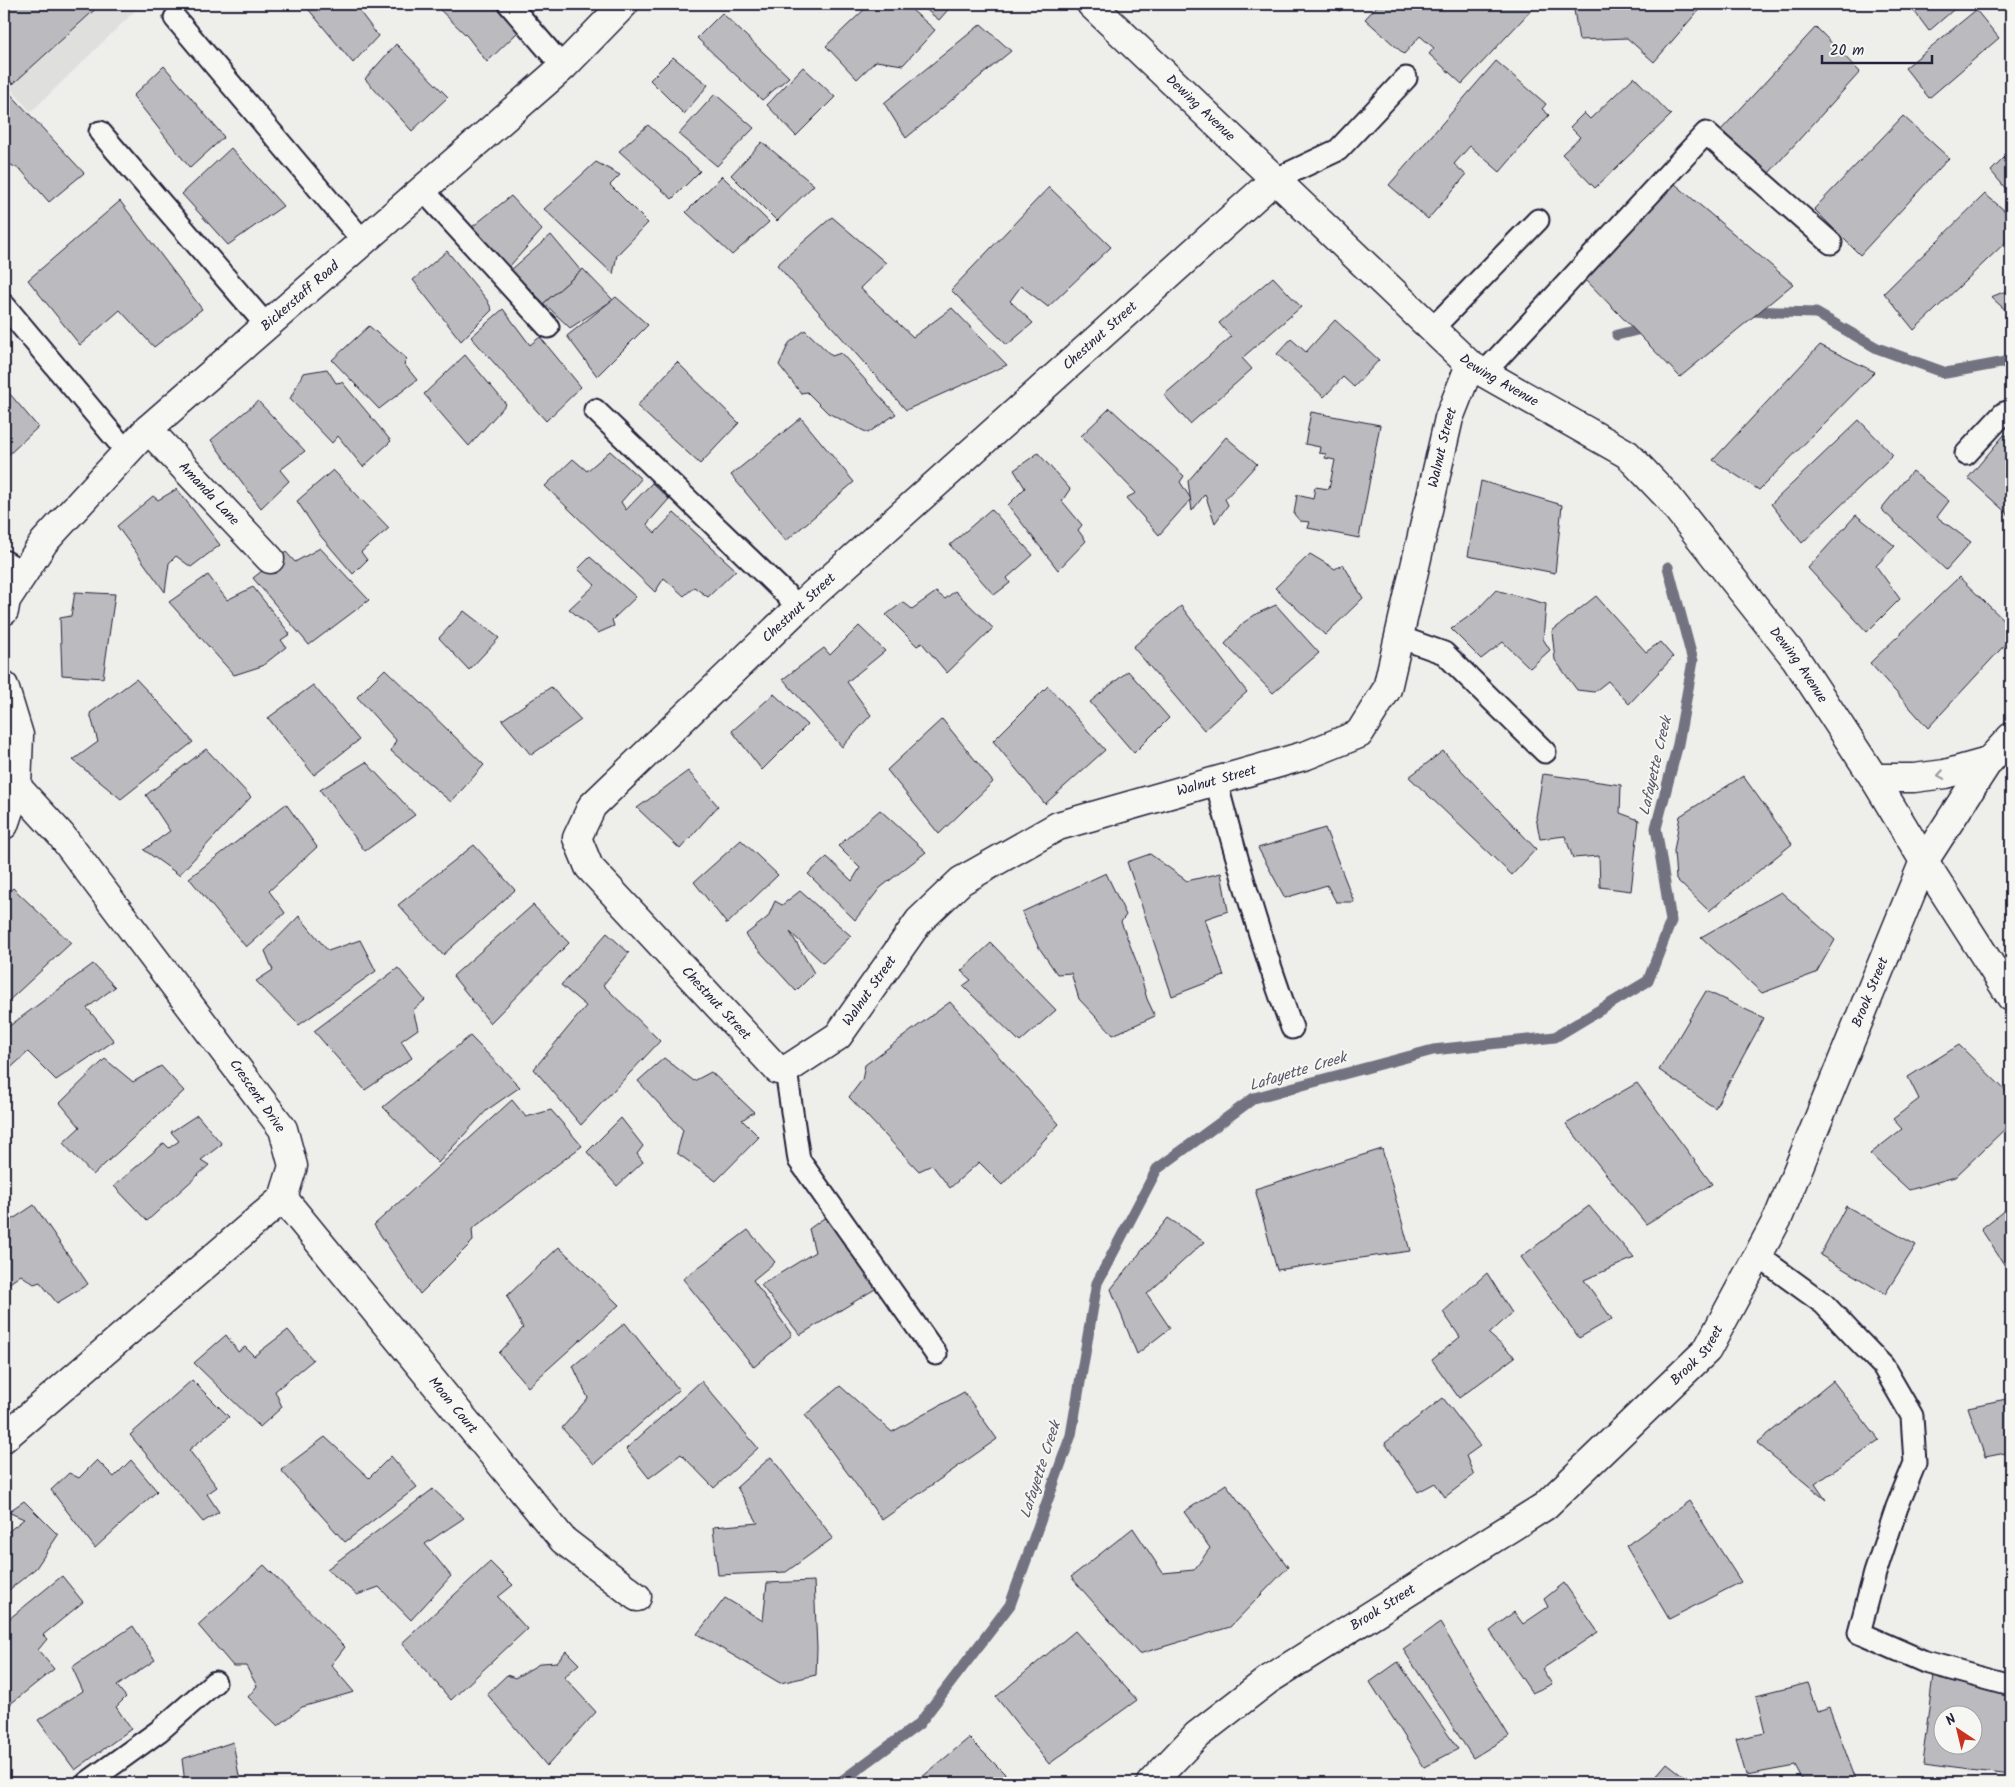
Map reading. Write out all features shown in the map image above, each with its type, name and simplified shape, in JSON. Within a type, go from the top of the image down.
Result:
[{"type":"street","name":"Bickerstaff Road","points":[[4,612],[14,567],[44,542],[148,429],[563,67],[624,4]]},
{"type":"street","name":"Dewing Avenue","points":[[1098,6],[1274,180],[1477,369],[1627,454],[1667,496],[1796,659],[1874,778],[1924,861],[2011,997]]},
{"type":"street","name":"Chestnut Street","points":[[786,1070],[778,1070],[588,867],[577,838],[592,806],[800,607],[1274,180]]},
{"type":"street","name":"Walnut Street","points":[[786,1070],[838,1036],[919,921],[961,881],[1058,826],[1307,755],[1359,734],[1387,689],[1449,418],[1477,369]]},
{"type":"street","name":"Amanda Lane","points":[[148,429],[270,559]]},
{"type":"street","points":[[4,686],[20,734],[17,787],[4,825]]},
{"type":"street","name":"Brook Street","points":[[1150,1783],[1197,1734],[1268,1680],[1545,1506],[1707,1350],[1778,1218],[1924,861],[1988,762],[2011,737]]},
{"type":"street","points":[[1874,778],[1914,778],[1945,774],[1988,762]]},
{"type":"street","name":"Crescent Drive","points":[[17,787],[61,835],[283,1129],[293,1166],[283,1198]]},
{"type":"street","points":[[4,1438],[283,1198]]},
{"type":"street","name":"Moon Court","points":[[283,1198],[563,1540],[637,1598]]},
{"type":"lane","points":[[509,4],[563,67]]},
{"type":"lane","points":[[175,18],[363,241]]},
{"type":"lane","points":[[1274,180],[1338,150],[1406,78]]},
{"type":"lane","points":[[100,132],[266,326]]},
{"type":"lane","points":[[1477,369],[1706,133],[1831,243]]},
{"type":"lane","points":[[423,190],[548,327]]},
{"type":"lane","points":[[1432,329],[1538,220]]},
{"type":"lane","points":[[4,305],[126,452]]},
{"type":"lane","points":[[595,410],[800,607]]},
{"type":"lane","points":[[1966,454],[2004,413],[2011,411]]},
{"type":"lane","points":[[1399,637],[1444,653],[1545,752]]},
{"type":"lane","points":[[1216,781],[1257,926],[1292,1028]]},
{"type":"lane","points":[[786,1070],[799,1160],[936,1354]]},
{"type":"lane","points":[[1758,1256],[1824,1304],[1883,1366],[1912,1416],[1915,1463],[1897,1508],[1875,1573],[1859,1633],[1925,1662],[2011,1685]]},
{"type":"lane","points":[[87,1783],[159,1732],[215,1682]]},
{"type":"shaded area","points":[[4,4],[142,4],[31,112],[4,81]]},
{"type":"building","points":[[4,4],[101,4],[13,84],[4,74]]},
{"type":"building","points":[[304,4],[367,4],[360,12],[378,36],[353,63]]},
{"type":"building","points":[[434,4],[496,4],[520,30],[487,62],[467,36]]},
{"type":"building","points":[[870,4],[905,4],[935,30],[903,65],[876,61],[857,79],[826,46]]},
{"type":"building","points":[[919,4],[953,4],[939,20]]},
{"type":"building","points":[[1328,4],[1346,4],[1340,11]]},
{"type":"building","points":[[1379,4],[1537,4],[1462,84],[1429,54],[1434,48],[1420,36],[1404,54],[1365,19]]},
{"type":"building","points":[[1573,4],[1704,4],[1654,62],[1627,38],[1579,40]]},
{"type":"building","points":[[1909,4],[1960,4],[1929,31]]},
{"type":"building","points":[[1976,10],[1999,38],[1929,98],[1905,68]]},
{"type":"building","points":[[722,13],[789,77],[762,100],[697,38]]},
{"type":"building","points":[[981,24],[1011,51],[906,138],[884,103]]},
{"type":"building","points":[[1816,27],[1860,72],[1769,173],[1721,130]]},
{"type":"building","points":[[396,44],[448,97],[412,131],[365,79]]},
{"type":"building","points":[[673,57],[708,85],[684,114],[650,80]]},
{"type":"building","points":[[1496,61],[1546,104],[1542,109],[1549,115],[1500,172],[1470,146],[1454,164],[1466,175],[1428,219],[1389,185]]},
{"type":"building","points":[[164,66],[224,137],[190,168],[133,96]]},
{"type":"building","points":[[803,67],[835,97],[796,136],[767,105]]},
{"type":"building","points":[[1634,77],[1671,115],[1595,188],[1562,154],[1580,137],[1570,127],[1584,113],[1590,119]]},
{"type":"building","points":[[5,88],[84,173],[49,202],[21,170],[4,163]]},
{"type":"building","points":[[715,94],[754,128],[717,166],[679,134]]},
{"type":"building","points":[[1903,116],[1949,158],[1860,255],[1814,209]]},
{"type":"building","points":[[648,125],[700,171],[672,199],[619,151]]},
{"type":"building","points":[[762,142],[814,185],[777,221],[731,175]]},
{"type":"building","points":[[231,148],[283,206],[228,245],[182,194]]},
{"type":"building","points":[[2011,151],[2011,195],[1991,171]]},
{"type":"building","points":[[596,162],[620,175],[610,185],[648,223],[617,255],[613,274],[544,209]]},
{"type":"building","points":[[722,176],[769,222],[732,255],[686,212]]},
{"type":"building","points":[[1675,184],[1793,284],[1680,377],[1584,278]]},
{"type":"building","points":[[1049,187],[1111,247],[1048,307],[1021,286],[1010,301],[1033,323],[1007,345],[951,290]]},
{"type":"building","points":[[1985,194],[2011,216],[2011,237],[1914,330],[1884,293]]},
{"type":"building","points":[[511,196],[542,230],[508,268],[472,227]]},
{"type":"building","points":[[120,201],[202,309],[154,347],[120,310],[80,345],[28,280]]},
{"type":"building","points":[[832,217],[886,263],[860,288],[913,337],[952,308],[1007,365],[906,410],[777,265]]},
{"type":"building","points":[[551,235],[581,271],[544,303],[511,270]]},
{"type":"building","points":[[447,251],[487,300],[492,310],[461,341],[413,280]]},
{"type":"building","points":[[583,269],[613,300],[570,328],[544,303]]},
{"type":"building","points":[[1273,277],[1301,307],[1242,358],[1252,369],[1190,424],[1164,395],[1231,337],[1219,323]]},
{"type":"building","points":[[2011,289],[2011,315],[1991,297]]},
{"type":"building","points":[[616,297],[648,325],[597,376],[567,336]]},
{"type":"building","points":[[503,309],[530,345],[540,337],[581,387],[546,421],[471,337]]},
{"type":"building","points":[[1335,320],[1379,360],[1354,387],[1343,377],[1324,397],[1277,354],[1291,339],[1306,352]]},
{"type":"building","points":[[369,326],[407,359],[404,364],[417,380],[379,409],[332,360]]},
{"type":"building","points":[[805,330],[832,356],[841,353],[896,414],[868,433],[828,413],[807,392],[801,393],[779,365],[789,343]]},
{"type":"building","points":[[1820,345],[1875,372],[1759,490],[1713,460]]},
{"type":"building","points":[[465,355],[506,404],[469,446],[424,394]]},
{"type":"building","points":[[677,362],[739,423],[700,464],[637,406]]},
{"type":"building","points":[[327,369],[336,383],[342,382],[391,441],[363,467],[338,436],[332,443],[290,399],[303,373]]},
{"type":"building","points":[[4,387],[38,427],[4,459]]},
{"type":"building","points":[[258,401],[305,451],[280,470],[289,481],[261,508],[211,440]]},
{"type":"building","points":[[1110,408],[1184,476],[1180,482],[1191,499],[1159,535],[1126,498],[1136,493],[1081,436]]},
{"type":"building","points":[[1311,412],[1380,425],[1359,538],[1308,528],[1310,522],[1300,521],[1294,514],[1297,495],[1313,499],[1315,487],[1329,489],[1335,460],[1325,458],[1326,454],[1319,453],[1320,447],[1305,444]]},
{"type":"building","points":[[801,418],[854,482],[786,541],[731,475]]},
{"type":"building","points":[[1859,420],[1893,455],[1802,543],[1771,504]]},
{"type":"building","points":[[2004,435],[2011,437],[2011,517],[1968,478]]},
{"type":"building","points":[[1226,437],[1257,464],[1225,499],[1228,505],[1215,523],[1205,494],[1192,511],[1188,481]]},
{"type":"building","points":[[610,451],[641,479],[621,502],[626,510],[652,483],[669,499],[647,524],[655,533],[674,513],[736,570],[708,597],[694,587],[684,596],[664,578],[655,592],[545,486],[573,459],[587,471]]},
{"type":"building","points":[[1038,453],[1070,489],[1062,501],[1082,525],[1078,530],[1086,541],[1058,570],[1008,505],[1025,488],[1014,470]]},
{"type":"building","points":[[333,470],[389,528],[361,552],[367,560],[353,574],[319,534],[297,501]]},
{"type":"building","points":[[1912,471],[1949,501],[1937,517],[1971,542],[1946,570],[1881,509]]},
{"type":"building","points":[[1481,481],[1562,505],[1555,573],[1468,556]]},
{"type":"building","points":[[177,489],[220,545],[191,567],[176,556],[169,563],[165,592],[117,526],[153,496],[158,500]]},
{"type":"building","points":[[991,509],[1033,555],[1007,578],[1010,583],[994,595],[950,545]]},
{"type":"building","points":[[1856,515],[1895,546],[1876,566],[1900,599],[1867,632],[1808,568]]},
{"type":"building","points":[[320,548],[369,600],[309,645],[253,578],[286,552],[295,562]]},
{"type":"building","points":[[1310,554],[1335,569],[1343,564],[1363,598],[1325,635],[1275,588]]},
{"type":"building","points":[[590,557],[636,597],[612,620],[614,626],[598,633],[569,609],[595,585],[578,569]]},
{"type":"building","points":[[208,575],[227,600],[253,587],[290,634],[281,640],[286,647],[262,666],[234,675],[169,602]]},
{"type":"building","points":[[1959,577],[2011,627],[2011,638],[1928,728],[1870,663]]},
{"type":"building","points":[[1496,590],[1546,604],[1543,639],[1550,650],[1530,668],[1503,642],[1481,659],[1451,629],[1475,612]]},
{"type":"building","points":[[955,591],[993,628],[947,673],[922,643],[917,646],[886,615],[903,602],[912,609],[936,592],[945,599]]},
{"type":"building","points":[[75,592],[115,594],[103,678],[62,675],[60,618],[71,616]]},
{"type":"building","points":[[1596,596],[1646,652],[1660,642],[1673,657],[1629,704],[1608,681],[1594,692],[1577,690],[1555,660],[1552,631]]},
{"type":"building","points":[[1276,605],[1319,653],[1273,693],[1225,644],[1243,623],[1256,614]]},
{"type":"building","points":[[1181,606],[1247,692],[1204,730],[1133,647]]},
{"type":"building","points":[[464,611],[499,638],[469,670],[439,638]]},
{"type":"building","points":[[859,626],[885,651],[847,682],[871,715],[842,747],[783,679],[824,648],[830,655]]},
{"type":"building","points":[[385,669],[484,765],[451,802],[391,751],[396,740],[357,697]]},
{"type":"building","points":[[1128,671],[1169,718],[1134,753],[1090,702]]},
{"type":"building","points":[[136,679],[193,742],[121,799],[73,760],[98,742],[90,713]]},
{"type":"building","points":[[313,685],[359,740],[314,775],[268,718]]},
{"type":"building","points":[[1048,686],[1105,750],[1045,804],[993,741]]},
{"type":"building","points":[[551,687],[581,720],[531,755],[502,720]]},
{"type":"building","points":[[774,694],[807,725],[762,770],[732,731]]},
{"type":"building","points":[[942,719],[993,782],[939,834],[887,770]]},
{"type":"building","points":[[206,749],[251,797],[179,875],[144,850],[170,831],[146,795]]},
{"type":"building","points":[[1443,751],[1536,849],[1512,875],[1409,777]]},
{"type":"building","points":[[366,762],[415,815],[365,851],[320,790]]},
{"type":"building","points":[[688,771],[718,806],[680,849],[637,808]]},
{"type":"building","points":[[1543,774],[1621,785],[1620,813],[1639,820],[1631,891],[1600,887],[1599,856],[1573,858],[1565,836],[1540,839],[1536,817]]},
{"type":"building","points":[[1743,776],[1792,844],[1709,911],[1676,879],[1674,851],[1680,816]]},
{"type":"building","points":[[286,804],[317,847],[269,891],[285,913],[246,947],[189,878]]},
{"type":"building","points":[[880,810],[926,852],[880,888],[855,920],[808,874],[827,857],[852,881],[860,868],[838,846]]},
{"type":"building","points":[[1325,828],[1354,902],[1336,902],[1327,885],[1285,898],[1258,848]]},
{"type":"building","points":[[741,840],[778,875],[727,924],[694,882]]},
{"type":"building","points":[[474,845],[515,890],[443,955],[398,905]]},
{"type":"building","points":[[1150,854],[1187,881],[1221,873],[1228,911],[1205,919],[1224,976],[1172,996],[1127,862]]},
{"type":"building","points":[[1106,873],[1126,915],[1121,922],[1137,963],[1147,999],[1155,1016],[1113,1035],[1079,999],[1071,973],[1057,974],[1038,946],[1022,912]]},
{"type":"building","points":[[13,888],[71,943],[4,1005],[4,896]]},
{"type":"building","points":[[800,891],[851,936],[823,963],[790,932],[814,973],[796,991],[745,935],[768,917],[775,901],[782,905]]},
{"type":"building","points":[[1781,892],[1835,940],[1816,973],[1762,993],[1701,937]]},
{"type":"building","points":[[533,905],[569,943],[490,1023],[453,976]]},
{"type":"building","points":[[299,916],[328,951],[360,940],[376,971],[299,1025],[256,981],[273,970],[265,951]]},
{"type":"building","points":[[607,933],[629,953],[603,985],[660,1041],[581,1125],[534,1069],[586,1006],[561,985]]},
{"type":"building","points":[[991,943],[1056,1010],[1020,1042],[963,986],[971,980],[961,971]]},
{"type":"building","points":[[93,964],[115,987],[87,1008],[114,1041],[56,1080],[28,1052],[4,1074],[4,1030]]},
{"type":"building","points":[[398,968],[425,1000],[413,1010],[418,1029],[401,1041],[412,1058],[365,1090],[314,1031]]},
{"type":"building","points":[[1706,991],[1764,1018],[1715,1108],[1659,1070]]},
{"type":"building","points":[[950,1002],[1059,1124],[1002,1185],[979,1162],[950,1188],[932,1165],[919,1171],[849,1097],[862,1080],[865,1065]]},
{"type":"building","points":[[470,1036],[520,1087],[487,1110],[438,1163],[383,1107]]},
{"type":"building","points":[[1959,1045],[2011,1096],[2011,1123],[1955,1177],[1909,1190],[1870,1154],[1902,1129],[1893,1119],[1919,1099],[1908,1077]]},
{"type":"building","points":[[664,1058],[694,1081],[711,1072],[754,1112],[742,1120],[759,1137],[716,1181],[677,1153],[683,1130],[638,1081]]},
{"type":"building","points":[[105,1059],[133,1082],[161,1066],[184,1091],[93,1175],[63,1143],[80,1127],[60,1103]]},
{"type":"building","points":[[1637,1083],[1712,1184],[1646,1224],[1566,1124]]},
{"type":"building","points":[[512,1100],[526,1117],[551,1110],[582,1146],[472,1229],[473,1241],[420,1294],[374,1225]]},
{"type":"building","points":[[197,1115],[222,1144],[201,1160],[209,1165],[147,1221],[114,1186],[164,1143],[169,1148],[179,1141],[171,1132]]},
{"type":"building","points":[[621,1118],[643,1146],[637,1154],[643,1162],[617,1186],[587,1152]]},
{"type":"building","points":[[1382,1149],[1410,1251],[1277,1270],[1255,1189]]},
{"type":"building","points":[[34,1205],[88,1284],[57,1303],[40,1282],[34,1284],[21,1275],[4,1287],[4,1225]]},
{"type":"building","points":[[2011,1205],[2011,1275],[1981,1229]]},
{"type":"building","points":[[1589,1206],[1634,1258],[1584,1280],[1612,1319],[1579,1338],[1521,1257]]},
{"type":"building","points":[[1846,1206],[1916,1245],[1885,1294],[1820,1255]]},
{"type":"building","points":[[835,1210],[880,1286],[800,1335],[761,1285],[815,1252],[809,1229]]},
{"type":"building","points":[[1168,1218],[1204,1242],[1147,1294],[1170,1328],[1137,1354],[1111,1289]]},
{"type":"building","points":[[748,1230],[775,1262],[753,1280],[792,1335],[754,1367],[683,1279]]},
{"type":"building","points":[[559,1247],[619,1305],[528,1387],[499,1353],[523,1328],[507,1296]]},
{"type":"building","points":[[1487,1273],[1512,1313],[1489,1334],[1515,1357],[1459,1398],[1432,1360],[1460,1337],[1443,1312]]},
{"type":"building","points":[[625,1323],[679,1390],[594,1464],[562,1428],[588,1398],[573,1366]]},
{"type":"building","points":[[288,1330],[313,1360],[275,1391],[282,1407],[260,1427],[194,1363],[226,1335],[238,1352],[245,1347],[254,1356]]},
{"type":"building","points":[[192,1380],[229,1417],[189,1450],[217,1487],[207,1494],[219,1512],[203,1522],[130,1435]]},
{"type":"building","points":[[701,1381],[758,1448],[714,1488],[681,1454],[649,1478],[626,1449]]},
{"type":"building","points":[[1833,1381],[1879,1440],[1815,1484],[1826,1500],[1757,1443]]},
{"type":"building","points":[[840,1386],[892,1432],[964,1392],[997,1439],[882,1520],[805,1415]]},
{"type":"building","points":[[1443,1398],[1480,1446],[1466,1456],[1474,1475],[1445,1497],[1435,1483],[1418,1492],[1385,1443]]},
{"type":"building","points":[[2011,1398],[2011,1452],[1985,1457],[1968,1407]]},
{"type":"building","points":[[325,1437],[369,1478],[391,1456],[417,1487],[345,1542],[281,1470]]},
{"type":"building","points":[[771,1457],[833,1538],[786,1572],[718,1575],[713,1527],[758,1523],[737,1487]]},
{"type":"building","points":[[97,1460],[114,1477],[131,1460],[157,1491],[95,1548],[51,1490],[69,1473],[79,1478]]},
{"type":"building","points":[[1226,1484],[1288,1567],[1230,1627],[1139,1654],[1071,1577],[1133,1528],[1163,1573],[1194,1570],[1210,1548],[1184,1512]]},
{"type":"building","points":[[433,1489],[464,1518],[425,1544],[451,1576],[411,1620],[379,1587],[357,1595],[327,1569]]},
{"type":"building","points":[[24,1501],[58,1535],[36,1568],[4,1594],[4,1535],[24,1519],[8,1512]]},
{"type":"building","points":[[1689,1501],[1741,1582],[1669,1619],[1626,1546]]},
{"type":"building","points":[[490,1562],[513,1585],[498,1597],[527,1629],[451,1700],[402,1643]]},
{"type":"building","points":[[264,1565],[345,1647],[331,1665],[354,1692],[302,1707],[278,1726],[248,1697],[257,1686],[246,1666],[233,1666],[198,1625]]},
{"type":"building","points":[[62,1576],[83,1602],[43,1635],[47,1639],[38,1650],[54,1669],[4,1709],[4,1623]]},
{"type":"building","points":[[814,1581],[817,1648],[816,1675],[780,1683],[697,1634],[725,1598],[763,1621],[767,1583]]},
{"type":"building","points":[[1564,1583],[1598,1632],[1542,1669],[1552,1684],[1532,1693],[1490,1631],[1514,1612],[1523,1624],[1548,1607],[1544,1599]]},
{"type":"building","points":[[1440,1623],[1509,1736],[1473,1758],[1403,1649]]},
{"type":"building","points":[[133,1626],[155,1660],[117,1686],[126,1697],[116,1707],[131,1729],[75,1770],[38,1720],[83,1691],[72,1667]]},
{"type":"building","points":[[1075,1631],[1137,1700],[1049,1764],[996,1697]]},
{"type":"building","points":[[566,1651],[579,1664],[564,1677],[596,1712],[547,1766],[487,1694],[507,1675],[515,1678],[541,1663],[557,1662]]},
{"type":"building","points":[[1398,1662],[1458,1749],[1424,1767],[1370,1682]]},
{"type":"building","points":[[1933,1675],[2011,1696],[2011,1775],[1922,1764]]},
{"type":"building","points":[[1808,1683],[1818,1711],[1829,1707],[1857,1783],[1804,1783],[1795,1766],[1746,1775],[1736,1739],[1765,1733],[1756,1696]]},
{"type":"building","points":[[969,1738],[1014,1783],[915,1783]]},
{"type":"building","points":[[233,1742],[239,1776],[201,1783],[185,1783],[182,1759]]},
{"type":"building","points":[[1667,1763],[1693,1783],[1650,1783]]},
{"type":"waterway","name":"Lafayette Creek","points":[[1746,311],[1816,313],[1877,348],[1946,373],[2011,361]]},
{"type":"waterway","name":"Lafayette Creek","points":[[1617,335],[1649,327]]},
{"type":"waterway","name":"Lafayette Creek","points":[[839,1783],[919,1724],[1010,1605],[1071,1435],[1097,1283],[1157,1169],[1254,1098],[1433,1050],[1555,1037],[1648,981],[1671,921],[1656,828],[1678,744],[1693,661],[1668,567]]}]
